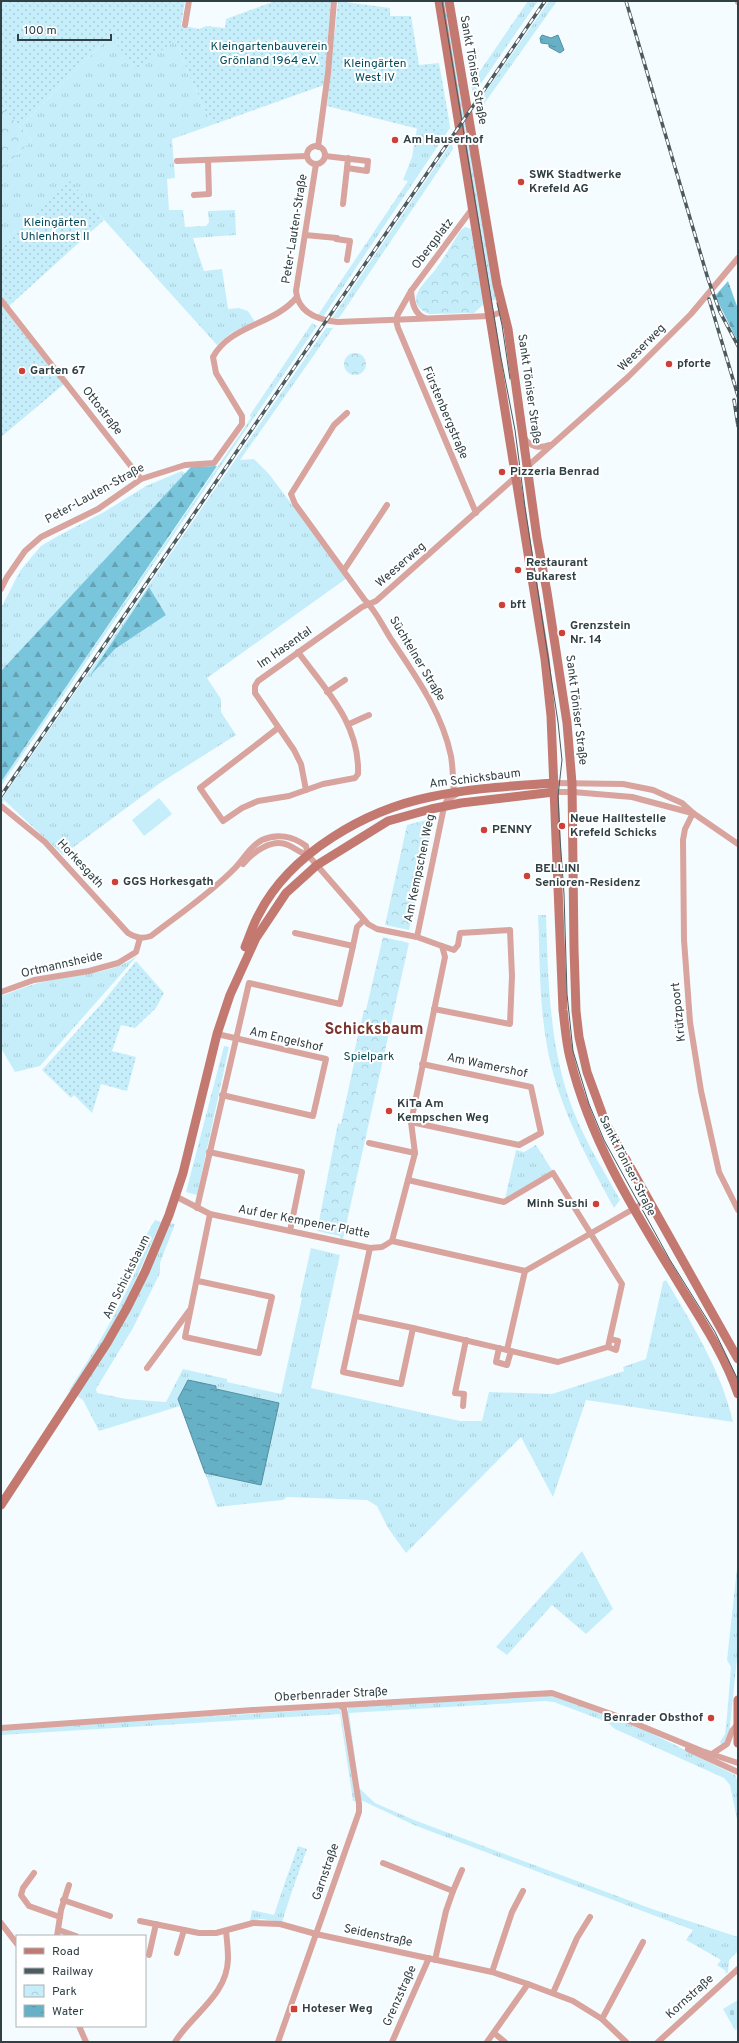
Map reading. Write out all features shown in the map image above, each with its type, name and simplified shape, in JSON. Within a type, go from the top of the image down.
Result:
[{"type":"main road","name":"Sankt Töniser Straße","points":[[439,1],[490,316],[514,479],[544,658],[550,707],[563,1010],[570,1056],[580,1095],[598,1141],[633,1208],[707,1328],[723,1357],[738,1394]]},
{"type":"main road","name":"Sankt Töniser Straße","points":[[449,1],[497,285],[505,311],[528,466],[536,538],[547,592],[567,723],[572,788],[574,955],[576,1011],[579,1037],[587,1072],[599,1108],[738,1359]]},
{"type":"main road","name":"Am Schicksbaum","points":[[224,1013],[229,984],[259,914],[283,880],[308,855],[340,832],[366,818],[430,797],[554,783]]},
{"type":"main road","name":"Am Schicksbaum","points":[[1,1505],[108,1343],[127,1308],[158,1241],[183,1173],[224,1013],[245,960],[264,924],[286,893],[317,865],[388,822],[444,807],[492,799],[554,792]]},
{"type":"main road","points":[[738,1700],[738,1743]]},
{"type":"street","points":[[185,25],[189,1]]},
{"type":"street","points":[[318,147],[328,73],[334,1]]},
{"type":"street","points":[[307,156],[311,148],[318,147],[324,150],[325,156],[368,161],[366,171],[346,168]]},
{"type":"street","name":"Peter-Lauten-Straße","points":[[177,162],[307,156],[311,162],[316,164],[321,163],[325,156]]},
{"type":"street","points":[[343,204],[348,158]]},
{"type":"street","points":[[194,195],[209,194],[208,160]]},
{"type":"street","name":"Peter-Lauten-Straße","points":[[316,164],[297,297],[304,309],[311,315],[326,321],[396,320]]},
{"type":"street","name":"Obergplatz","points":[[396,320],[411,291],[472,209]]},
{"type":"street","points":[[347,260],[351,234]]},
{"type":"street","points":[[305,236],[350,241]]},
{"type":"street","name":"Weeserweg","points":[[369,604],[376,601],[628,377],[665,342],[738,258]]},
{"type":"street","points":[[411,291],[412,300],[417,313],[422,317],[429,318]]},
{"type":"street","name":"Peter-Lauten-Straße","points":[[1,589],[7,577],[25,551],[40,537],[98,509],[141,479],[185,465],[214,463],[242,424],[242,416],[216,373],[213,357],[226,339],[276,315],[297,297]]},
{"type":"street","name":"Ottostraße","points":[[1,300],[141,479]]},
{"type":"street","points":[[396,320],[490,316],[505,311]]},
{"type":"street","name":"Fürstenbergstraße","points":[[396,320],[428,404],[476,513]]},
{"type":"street","name":"Süchtelner Straße","points":[[347,413],[334,426],[292,494],[295,504],[369,604],[376,610],[389,636],[420,681],[439,718],[451,758],[459,793]]},
{"type":"street","points":[[524,438],[531,445],[537,447],[552,444]]},
{"type":"street","points":[[344,570],[387,505]]},
{"type":"street","name":"Im Hasental","points":[[306,790],[301,764],[294,750],[255,692],[255,686],[258,681],[298,652],[369,604]]},
{"type":"street","points":[[278,728],[200,788],[223,821],[242,808],[258,801],[289,796],[323,784],[355,778],[358,774],[355,741],[349,724],[298,652]]},
{"type":"street","points":[[327,692],[345,680]]},
{"type":"street","points":[[349,724],[369,715]]},
{"type":"street","name":"Sankt Töniser Straße","points":[[554,783],[572,788]]},
{"type":"street","points":[[554,792],[572,788],[623,784],[649,789],[682,803],[693,813],[738,844]]},
{"type":"street","points":[[572,788],[632,797],[693,813]]},
{"type":"street","name":"Am Kempschen Weg","points":[[442,946],[417,937],[444,807],[447,800],[459,793]]},
{"type":"street","name":"Horkesgath","points":[[1,806],[40,838],[116,917],[128,933],[135,938],[140,938]]},
{"type":"street","name":"Krützpoort","points":[[693,813],[685,829],[683,840],[684,943],[690,1022],[701,1091],[719,1172],[737,1207]]},
{"type":"street","points":[[140,938],[151,936],[235,868],[261,840],[278,836],[298,840],[306,846],[308,855],[364,920],[377,928],[417,937]]},
{"type":"street","points":[[235,868],[242,865],[257,851],[278,844],[290,845],[298,852],[308,855]]},
{"type":"street","points":[[197,1208],[249,983],[340,1004],[357,927],[364,920]]},
{"type":"street","points":[[434,1009],[510,1024],[512,976],[510,930],[460,933],[458,945],[454,950],[442,946]]},
{"type":"street","points":[[295,933],[353,946]]},
{"type":"street","name":"Ortmannsheide","points":[[1,992],[34,980],[89,971],[118,963],[136,952],[140,938]]},
{"type":"street","points":[[442,946],[445,957],[410,1122],[415,1153],[392,1241],[525,1271],[649,1200]]},
{"type":"street","points":[[218,1034],[235,1039]]},
{"type":"street","name":"Am Engelshof","points":[[222,1096],[313,1116],[326,1059],[235,1039]]},
{"type":"street","name":"Am Wamershof","points":[[410,1122],[519,1145],[541,1133],[531,1086],[422,1064]]},
{"type":"street","points":[[369,1143],[415,1153]]},
{"type":"street","points":[[209,1152],[302,1172],[290,1231]]},
{"type":"street","points":[[356,1316],[558,1362],[608,1347],[622,1284],[553,1173],[504,1202],[408,1180]]},
{"type":"street","name":"Auf der Kempener Platte","points":[[175,1196],[210,1214],[370,1248],[382,1246],[392,1241]]},
{"type":"street","points":[[185,1337],[198,1281],[210,1214]]},
{"type":"street","points":[[370,1248],[343,1372],[400,1384],[413,1328]]},
{"type":"street","points":[[499,1348],[496,1362],[508,1364],[509,1351],[525,1271]]},
{"type":"street","points":[[172,1335],[259,1353],[272,1297],[198,1281]]},
{"type":"street","points":[[147,1368],[192,1308]]},
{"type":"street","points":[[463,1406],[464,1394],[455,1393],[466,1340]]},
{"type":"street","name":"Oberbenrader Straße","points":[[1,1728],[253,1710],[552,1693],[617,1716],[738,1772]]},
{"type":"street","name":"Garnstraße","points":[[278,2042],[359,1812],[344,1709],[341,1706]]},
{"type":"street","points":[[712,1754],[727,1744],[732,1731],[737,1725]]},
{"type":"street","name":"Oberbenrader Straße","points":[[654,1733],[738,1763]]},
{"type":"street","points":[[383,1864],[453,1891]]},
{"type":"street","points":[[432,1959],[446,1911],[462,1870]]},
{"type":"street","points":[[34,1873],[23,1888],[21,1895],[29,1906],[60,1917]]},
{"type":"street","points":[[69,1885],[60,1917],[58,1933],[70,1935]]},
{"type":"street","points":[[492,1972],[512,1912],[523,1891]]},
{"type":"street","points":[[64,1900],[110,1916]]},
{"type":"street","points":[[553,1993],[577,1938],[590,1917]]},
{"type":"street","points":[[140,1921],[184,1930],[216,1933],[254,1922],[280,1924],[316,1934]]},
{"type":"street","points":[[1,1923],[16,1943]]},
{"type":"street","points":[[149,1955],[156,1924]]},
{"type":"street","points":[[176,1952],[184,1930]]},
{"type":"street","points":[[175,2042],[180,2033],[215,1995],[223,1980],[228,1961],[226,1931]]},
{"type":"street","name":"Seidenstraße","points":[[316,1934],[492,1972],[528,1984],[573,2001],[602,2019],[626,2042]]},
{"type":"street","points":[[602,2019],[643,1942]]},
{"type":"street","name":"Grenzstraße","points":[[392,2042],[432,1959]]},
{"type":"street","name":"Kornstraße","points":[[658,2042],[738,1969]]},
{"type":"street","points":[[488,2042],[528,1984]]},
{"type":"street","points":[[81,2027],[86,2042]]},
{"type":"street","points":[[494,2033],[505,2042]]},
{"type":"green space","name":"Kleingartenbauverein Grönland 1964 e.V.","points":[[1,1],[185,1],[181,25],[199,29],[206,26],[225,28],[226,19],[275,1],[331,1],[324,85],[212,125],[188,73],[176,40],[136,69],[110,36],[20,127],[1,106]]},
{"type":"green space","name":"Kleingärten West IV","points":[[338,1],[390,8],[390,16],[411,16],[419,65],[439,63],[449,120],[439,134],[327,106]]},
{"type":"green space","points":[[441,1],[446,1],[496,300],[490,301]]},
{"type":"green space","points":[[528,1],[538,1],[473,95],[471,84]]},
{"type":"green space","points":[[549,1],[557,1],[476,115],[475,107]]},
{"type":"green space","points":[[110,36],[176,40],[188,73],[212,125],[172,139],[175,178],[167,179],[169,210],[183,210],[185,227],[206,226],[209,222],[208,211],[235,210],[236,235],[193,238],[204,271],[222,269],[228,309],[239,308],[248,311],[255,322],[231,333],[217,345],[70,182],[1,244],[1,170],[32,140],[20,127]]},
{"type":"green space","points":[[1,106],[32,140],[1,170]]},
{"type":"green space","points":[[449,120],[450,128],[323,317],[318,315],[408,181],[403,180],[412,157],[417,128],[439,133]]},
{"type":"green space","points":[[452,142],[453,149],[339,318],[332,318]]},
{"type":"green space","name":"Kleingärten Uhlenhorst II","points":[[70,181],[104,220],[9,306],[1,295],[1,244]]},
{"type":"green space","points":[[465,227],[471,229],[484,304],[474,313],[429,314],[420,309],[416,303],[416,297],[423,284],[434,272],[461,230]]},
{"type":"green space","points":[[728,281],[738,309],[738,342],[715,296]]},
{"type":"green space","points":[[1,305],[64,384],[1,437]]},
{"type":"green space","points":[[312,323],[317,326],[1,786],[1,782],[251,418],[250,415]]},
{"type":"green space","points":[[326,328],[333,328],[240,460],[254,459],[269,474],[347,578],[207,678],[221,699],[221,712],[236,735],[160,783],[63,855],[4,800],[2,803],[1,800]],"holes":[[[149,587],[166,615],[115,649],[92,673]]]},
{"type":"green space","points":[[355,353],[363,356],[366,364],[363,372],[355,375],[347,372],[344,364],[347,356]]},
{"type":"green space","points":[[217,466],[1,782],[1,671],[191,467]]},
{"type":"green space","points":[[182,471],[186,474],[1,671],[1,608],[20,571],[41,546],[104,512],[146,486]]},
{"type":"green space","points":[[149,587],[166,615],[115,649],[89,677]]},
{"type":"green space","points":[[159,798],[172,814],[144,836],[132,820]]},
{"type":"green space","points":[[434,818],[409,930],[385,925],[407,825]]},
{"type":"green space","points":[[538,915],[546,915],[553,1029],[562,1074],[573,1110],[591,1149],[620,1200],[614,1208],[583,1149],[565,1109],[552,1067],[542,1013]]},
{"type":"green space","name":"Spielpark","points":[[383,937],[409,943],[343,1239],[340,1238],[340,1236],[317,1231],[338,1123],[341,1124],[354,1063],[352,1062]]},
{"type":"green space","points":[[137,956],[40,1066],[15,1072],[1,1048],[1,996],[43,982],[108,970],[117,967]]},
{"type":"green space","points":[[136,961],[164,993],[156,1008],[135,1028],[121,1025],[112,1051],[136,1057],[127,1091],[101,1084],[92,1113],[74,1095],[71,1098],[42,1070],[102,1003]]},
{"type":"green space","points":[[224,1046],[229,1047],[197,1195],[186,1192]]},
{"type":"green space","points":[[536,1145],[552,1170],[505,1199],[516,1150],[524,1152]]},
{"type":"green space","points":[[155,1220],[161,1222],[128,1297],[107,1336],[71,1392],[69,1390],[106,1330],[137,1268],[129,1260],[135,1254]]},
{"type":"green space","points":[[169,1223],[175,1224],[160,1263],[160,1273],[133,1328],[96,1389],[97,1393],[126,1399],[166,1402],[183,1369],[227,1379],[227,1382],[281,1394],[302,1298],[300,1297],[311,1248],[340,1255],[311,1388],[460,1421],[482,1421],[489,1392],[552,1394],[624,1371],[623,1367],[646,1359],[663,1282],[666,1280],[696,1331],[714,1366],[728,1403],[733,1422],[586,1400],[553,1497],[521,1437],[406,1553],[388,1528],[377,1506],[367,1500],[287,1497],[283,1500],[217,1507],[205,1473],[261,1485],[215,1389],[216,1387],[178,1399],[180,1406],[99,1431],[83,1400],[77,1396]]},
{"type":"green space","points":[[582,1551],[613,1609],[586,1634],[552,1605],[507,1655],[496,1647]]},
{"type":"green space","points":[[738,1559],[738,1649],[729,1735],[722,1746],[720,1742],[725,1734],[727,1716],[731,1667],[727,1660]]},
{"type":"green space","points":[[548,1695],[560,1697],[649,1732],[735,1775],[738,1783],[738,1824],[730,1785],[724,1778],[615,1729],[607,1722],[554,1702],[545,1701],[349,1713],[359,1786],[347,1713],[348,1708],[353,1706]]},
{"type":"green space","points":[[340,1708],[356,1801],[353,1801],[340,1714],[1,1735],[1,1730]]},
{"type":"green space","points":[[359,1788],[375,1803],[414,1820],[652,1909],[738,1937],[738,1951],[729,1960],[728,1972],[725,1974],[726,1971],[717,1965],[721,1960],[686,1940],[693,1930],[414,1825],[361,1800]]},
{"type":"green space","points":[[298,1846],[307,1849],[292,1891],[283,1888]]},
{"type":"green space","points":[[283,1888],[292,1891],[282,1922],[261,1919],[250,1921],[252,1910],[274,1915]]},
{"type":"green space","points":[[738,2000],[738,2028],[735,2030],[723,2009]]},
{"type":"water","points":[[542,35],[551,38],[558,35],[564,50],[560,53],[549,47],[549,44],[541,43],[540,38]]},
{"type":"water","points":[[188,1380],[216,1386],[216,1389],[279,1403],[261,1485],[205,1473],[178,1399]]},
{"type":"tram line","points":[[442,1],[501,358],[515,430],[525,507],[558,722],[562,760],[558,796],[564,894],[567,994],[573,1051],[589,1104],[604,1140],[670,1260],[715,1332],[738,1380]]},
{"type":"tram line","points":[[497,303],[502,325],[510,379]]},
{"type":"railway","points":[[1,796],[545,1]]},
{"type":"railway","points":[[626,1],[708,279],[720,312],[738,346]]},
{"type":"railway","points":[[709,299],[738,396]]},
{"type":"railway","points":[[734,400],[738,426]]},
{"type":"place","name":"Am Hauserhof","points":[[395,140]]},
{"type":"place","name":"SWK Stadtwerke Krefeld AG","points":[[521,182]]},
{"type":"place","name":"pforte","points":[[669,364]]},
{"type":"place","name":"Garten 67","points":[[22,371]]},
{"type":"place","name":"Pizzeria Benrad","points":[[502,472]]},
{"type":"place","name":"Restaurant Bukarest","points":[[518,570]]},
{"type":"place","name":"bft","points":[[502,605]]},
{"type":"place","name":"Grenzstein Nr. 14","points":[[562,633]]},
{"type":"place","name":"Neue Halltestelle Krefeld Schicks","points":[[562,826]]},
{"type":"place","name":"PENNY","points":[[484,830]]},
{"type":"place","name":"BELLINI Senioren-Residenz","points":[[527,876]]},
{"type":"place","name":"GGS Horkesgath","points":[[115,882]]},
{"type":"place","name":"KiTa Am Kempschen Weg","points":[[389,1111]]},
{"type":"place","name":"Minh Sushi","points":[[596,1204]]},
{"type":"place","name":"Benrader Obsthof","points":[[711,1718]]},
{"type":"place","name":"Hoteser Weg","points":[[294,2009]]},
{"type":"district","name":"Schicksbaum","points":[[374,1030]]}]
